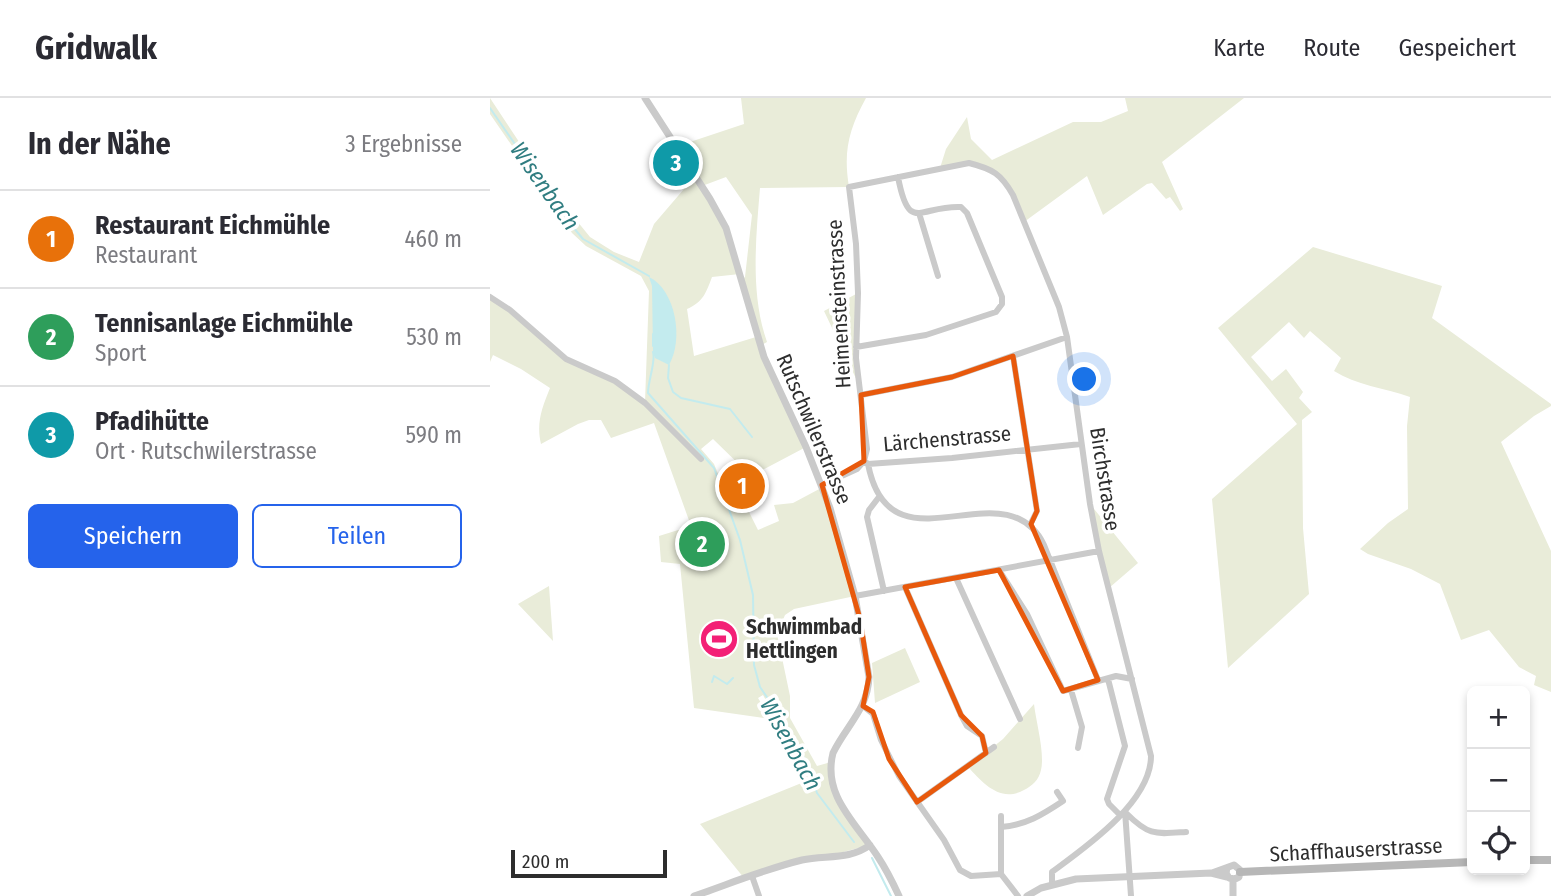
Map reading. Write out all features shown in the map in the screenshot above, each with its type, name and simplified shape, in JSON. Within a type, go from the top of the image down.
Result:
[{"type":"main road","points":[[1530,860],[1551,860]]},
{"type":"main road","name":"Schaffhauserstrasse","points":[[1240,872],[1467,862]]},
{"type":"street","name":"Rutschwilerstrasse","points":[[645,98],[726,228],[764,357],[822,485],[855,596],[869,677],[869,688],[863,706],[837,746],[831,762],[831,773],[839,801],[870,845]]},
{"type":"street","name":"Birchstrasse","points":[[849,187],[969,163],[988,168],[1004,180],[1013,195],[1059,307],[1067,337],[1100,551],[1149,743],[1151,765],[1148,775],[1123,813],[1095,840],[1052,872],[1052,884]]},
{"type":"street","points":[[856,347],[926,335],[996,312],[1002,304],[1002,297],[967,213],[961,207],[919,213],[910,211],[903,202],[898,177]]},
{"type":"street","name":"Heimensteinstrasse","points":[[849,187],[856,244],[856,347],[867,449],[866,463],[879,498]]},
{"type":"street","points":[[919,213],[938,276]]},
{"type":"street","points":[[490,297],[510,310],[566,359],[615,380],[645,403],[701,459]]},
{"type":"street","points":[[861,394],[951,377],[1067,337]]},
{"type":"street","points":[[1013,356],[1037,511],[1030,525]]},
{"type":"street","name":"Lärchenstrasse","points":[[822,485],[866,463],[1082,444]]},
{"type":"street","points":[[884,591],[867,517],[879,498],[906,517],[924,520],[1003,513],[1030,525],[1041,538],[1098,680]]},
{"type":"street","points":[[855,596],[1100,551]]},
{"type":"street","points":[[999,570],[1027,614],[1063,691],[1098,680],[1116,677],[1132,679]]},
{"type":"street","points":[[956,578],[1020,719]]},
{"type":"street","points":[[905,587],[961,715],[968,726],[982,736],[986,753]]},
{"type":"street","points":[[1108,679],[1125,746],[1107,799],[1109,804],[1144,830],[1167,834],[1186,832]]},
{"type":"street","points":[[1072,690],[1082,727],[1078,748]]},
{"type":"street","points":[[863,706],[873,714],[889,759],[963,873],[971,876],[1001,874]]},
{"type":"street","points":[[917,802],[994,747]]},
{"type":"street","points":[[1001,827],[1020,826],[1035,820],[1063,801],[1057,792]]},
{"type":"street","points":[[1123,813],[1131,896]]},
{"type":"street","points":[[1001,816],[1001,874],[1018,896]]},
{"type":"street","points":[[694,896],[804,860],[856,854],[870,845],[899,896]]},
{"type":"street","points":[[1027,896],[1052,884],[1076,879],[1211,873],[1236,865],[1240,872],[1237,878],[1211,873]]},
{"type":"street","points":[[1227,868],[1233,896]]},
{"type":"street","points":[[752,876],[759,896]]},
{"type":"highlighted area","points":[[1013,356],[1037,511],[1031,524],[1098,680],[1063,691],[999,570],[905,587],[961,715],[982,736],[986,753],[917,802],[889,759],[873,712],[863,706],[869,677],[860,619],[822,485],[864,461],[861,395],[952,377]]},
{"type":"green space","points":[[490,98],[547,184],[590,237],[614,252],[639,262],[654,224],[684,189],[654,149],[663,142],[672,155],[682,162],[684,160],[675,147],[744,124],[741,98],[866,98],[855,120],[847,151],[849,187],[760,188],[756,285],[767,342],[760,346],[806,447],[751,476],[713,439],[701,449],[714,464],[728,497],[744,502],[758,530],[779,521],[774,505],[793,503],[823,487],[855,596],[794,609],[785,615],[777,634],[790,696],[790,718],[817,766],[831,762],[835,793],[870,845],[744,878],[700,824],[804,782],[807,774],[763,695],[758,698],[771,719],[694,708],[680,564],[661,562],[659,536],[691,526],[654,423],[611,438],[601,420],[589,420],[541,444],[542,409],[550,388],[493,355],[490,362],[490,297],[566,359],[602,373],[645,402],[649,291],[641,276],[586,246],[572,233],[490,114]],"holes":[[[726,177],[752,215],[745,277],[742,280],[756,337],[694,356],[687,309],[703,296],[712,277],[740,274],[726,228],[702,186]]]},
{"type":"green space","points":[[1125,98],[1244,98],[1162,162],[1183,209],[1180,211],[1170,197],[1166,199],[1152,183],[1103,215],[1087,176],[1024,222],[1004,180],[969,163],[940,168],[946,149],[967,117],[971,139],[992,160],[1073,122],[1101,122],[1128,111]]},
{"type":"green space","points":[[1313,247],[1442,286],[1432,318],[1551,404],[1501,442],[1551,551],[1551,692],[1534,685],[1536,676],[1519,667],[1489,630],[1461,640],[1440,584],[1411,569],[1360,549],[1408,509],[1407,426],[1410,397],[1361,383],[1334,371],[1341,358],[1310,331],[1304,338],[1289,322],[1251,357],[1272,381],[1286,369],[1303,392],[1299,398],[1312,412],[1302,420],[1303,528],[1309,594],[1228,668],[1212,499],[1297,424],[1218,328]]},
{"type":"green space","points":[[858,293],[856,347],[860,387],[824,311]]},
{"type":"green space","points":[[1090,504],[1138,563],[1109,588]]},
{"type":"green space","points":[[549,586],[553,641],[518,604]]},
{"type":"green space","points":[[905,648],[920,682],[875,703],[872,663]]},
{"type":"green space","points":[[1034,704],[1042,755],[1040,774],[1030,787],[1024,790],[1000,793],[986,785],[968,767],[1003,739]]},
{"type":"water","points":[[649,277],[666,293],[675,316],[676,343],[669,365],[655,358],[653,352],[652,286]]},
{"type":"waterway","name":"Wisenbach","points":[[490,108],[583,239],[649,276]]},
{"type":"waterway","name":"Wisenbach","points":[[653,334],[653,346]]},
{"type":"waterway","name":"Wisenbach","points":[[653,352],[648,393],[714,468],[740,540],[753,595],[754,665],[760,687],[785,723],[794,745],[806,760],[817,793],[854,842]]},
{"type":"waterway","points":[[669,365],[668,378],[673,392],[681,398],[730,409],[752,437]]},
{"type":"waterway","points":[[712,682],[714,676],[727,684],[733,678]]},
{"type":"waterway","name":"Wisenbach","points":[[872,858],[891,896]]},
{"type":"place","name":"Pfadihütte","points":[[676,163]]},
{"type":"place","name":"Restaurant Eichmühle","points":[[742,486]]},
{"type":"place","name":"Tennisanlage Eichmühle","points":[[702,544]]},
{"type":"place","name":"Schwimmbad Hettlingen","points":[[719,639]]}]
